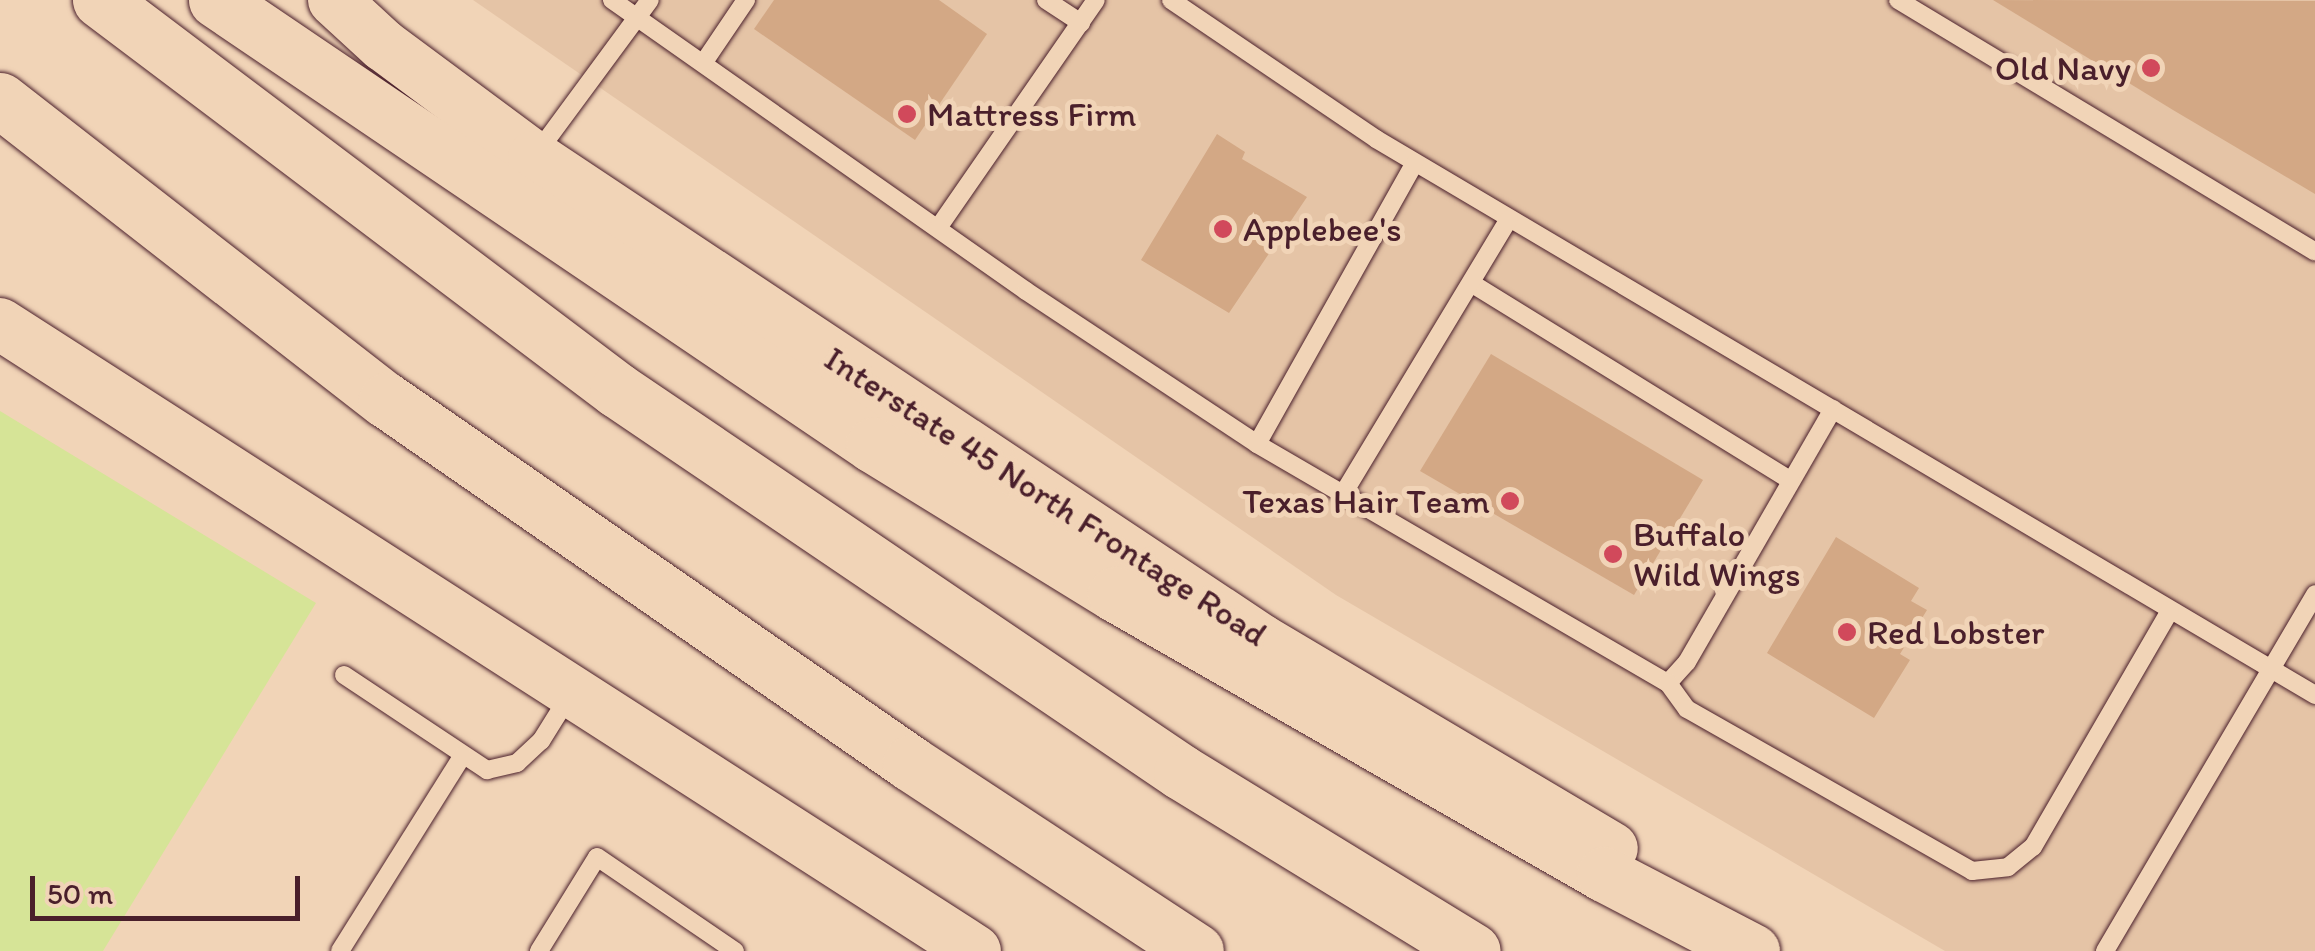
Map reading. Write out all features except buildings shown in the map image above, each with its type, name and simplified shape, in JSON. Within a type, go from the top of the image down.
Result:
[{"type":"highway","points":[[100,0],[616,390],[1181,772],[1472,951]]},
{"type":"highway","points":[[216,0],[642,294],[905,465],[1216,652],[1604,874],[1752,951]]},
{"type":"highway","points":[[0,100],[386,400],[910,763],[1196,951]]},
{"type":"main road","name":"Interstate 45 North Frontage Road","points":[[334,0],[383,45],[534,158],[1261,640],[1786,951]]},
{"type":"main road","points":[[0,324],[975,951]]},
{"type":"lane","points":[[612,0],[644,8],[704,62],[938,228],[1257,444],[1668,683],[1686,708],[1972,870],[2008,867],[2033,846],[2170,611]]},
{"type":"lane","points":[[704,62],[746,0]]},
{"type":"lane","points":[[1046,0],[1080,23]]},
{"type":"lane","points":[[938,228],[1096,0]]},
{"type":"lane","points":[[1171,0],[1416,163],[2315,695]]},
{"type":"lane","points":[[1898,0],[2315,252]]},
{"type":"lane","points":[[534,158],[644,8]]},
{"type":"lane","points":[[1257,444],[1416,163]]},
{"type":"lane","points":[[1343,494],[1510,219]]},
{"type":"lane","points":[[1471,283],[1791,481]]},
{"type":"lane","points":[[1668,683],[1833,408]]},
{"type":"lane","points":[[2104,951],[2315,594]]},
{"type":"lane","points":[[344,676],[486,770],[517,763],[540,741],[572,692]]},
{"type":"lane","points":[[340,951],[463,754]]},
{"type":"lane","points":[[539,951],[597,857],[735,951]]},
{"type":"shaded area","points":[[473,0],[2315,0],[2315,951],[1945,951],[1336,595]]},
{"type":"green space","points":[[0,411],[316,603],[103,951],[0,951]]},
{"type":"place","name":"Old Navy","points":[[2151,68]]},
{"type":"place","name":"Mattress Firm","points":[[907,114]]},
{"type":"place","name":"Applebee's","points":[[1223,229]]},
{"type":"place","name":"Texas Hair Team","points":[[1510,501]]},
{"type":"place","name":"Buffalo Wild Wings","points":[[1613,554]]},
{"type":"place","name":"Red Lobster","points":[[1847,632]]}]
